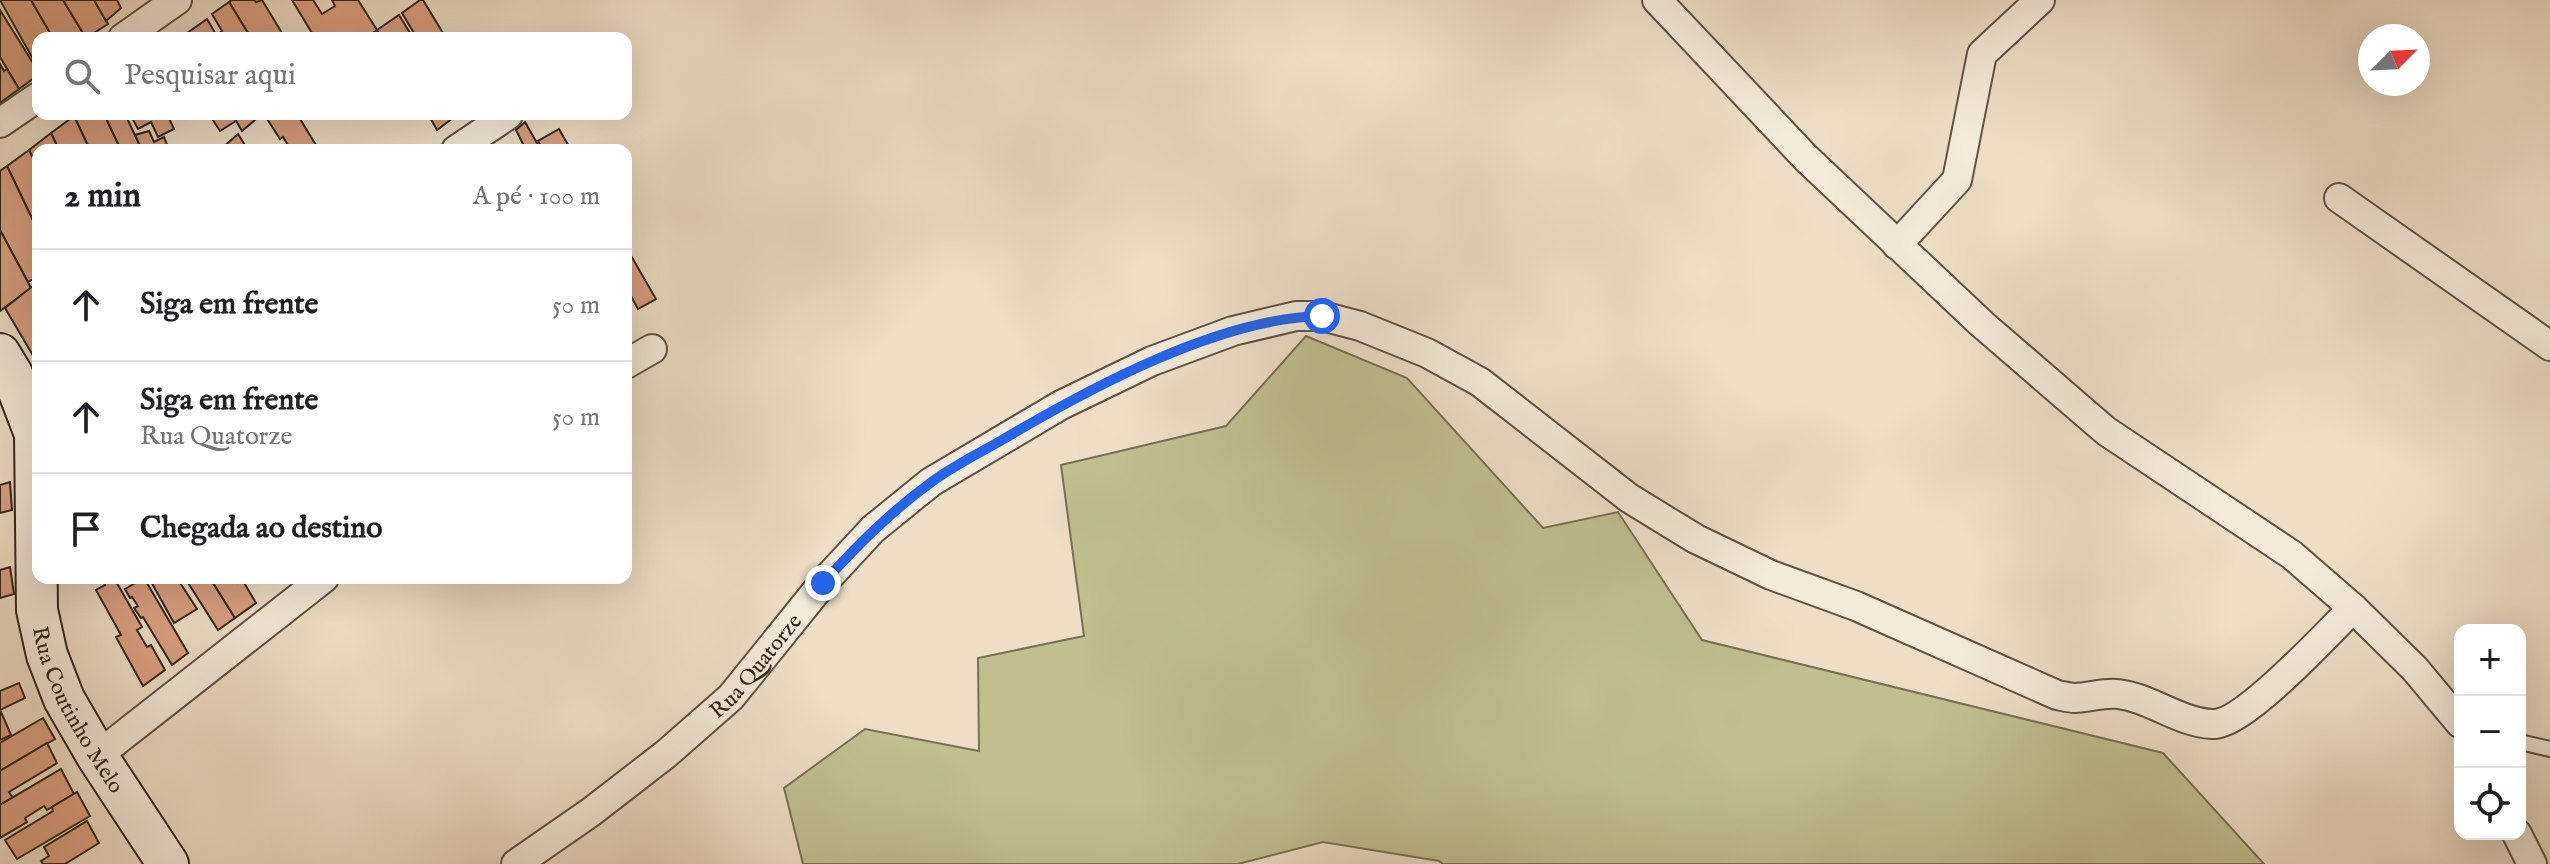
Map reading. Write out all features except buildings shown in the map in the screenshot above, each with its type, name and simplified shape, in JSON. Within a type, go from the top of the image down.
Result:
[{"type":"street","points":[[132,32],[177,0]]},
{"type":"street","points":[[1657,0],[1806,158],[1982,324],[2106,431],[2292,555],[2353,608],[2415,669],[2454,715]]},
{"type":"street","points":[[1897,245],[1957,180],[1982,54],[2040,0]]},
{"type":"street","points":[[0,123],[32,101]]},
{"type":"street","points":[[465,144],[501,120]]},
{"type":"street","points":[[2339,198],[2550,346]]},
{"type":"street","name":"Rua Quatorze","points":[[516,864],[654,764],[731,697],[823,583],[873,529],[931,482],[1061,405],[1152,361],[1233,331],[1296,316],[1322,316],[1360,326],[1427,353],[1480,382],[1629,498],[1696,539],[1771,575],[1856,606],[2057,695],[2076,698],[2115,693],[2139,698],[2180,716],[2215,725],[2228,721],[2255,703],[2353,608]]},
{"type":"street","points":[[632,361],[652,349]]},
{"type":"street","name":"Rua Coutinho Melo","points":[[0,354],[12,374],[32,423]]},
{"type":"street","name":"Rua Coutinho Melo","points":[[37,584],[37,610],[47,655],[64,699],[97,756],[168,864]]},
{"type":"street","points":[[97,756],[316,584]]},
{"type":"street","points":[[2520,840],[2532,864]]},
{"type":"lane","points":[[2526,743],[2550,749]]},
{"type":"green space","points":[[1306,336],[1407,378],[1543,528],[1618,512],[1702,640],[2163,753],[2264,864],[1443,864],[1323,842],[1238,864],[803,864],[784,788],[865,729],[979,751],[978,658],[1084,636],[1061,465],[1226,426]]},
{"type":"route","points":[[823,583],[873,529],[931,482],[1061,405],[1152,361],[1233,331],[1296,316],[1322,316]]}]
